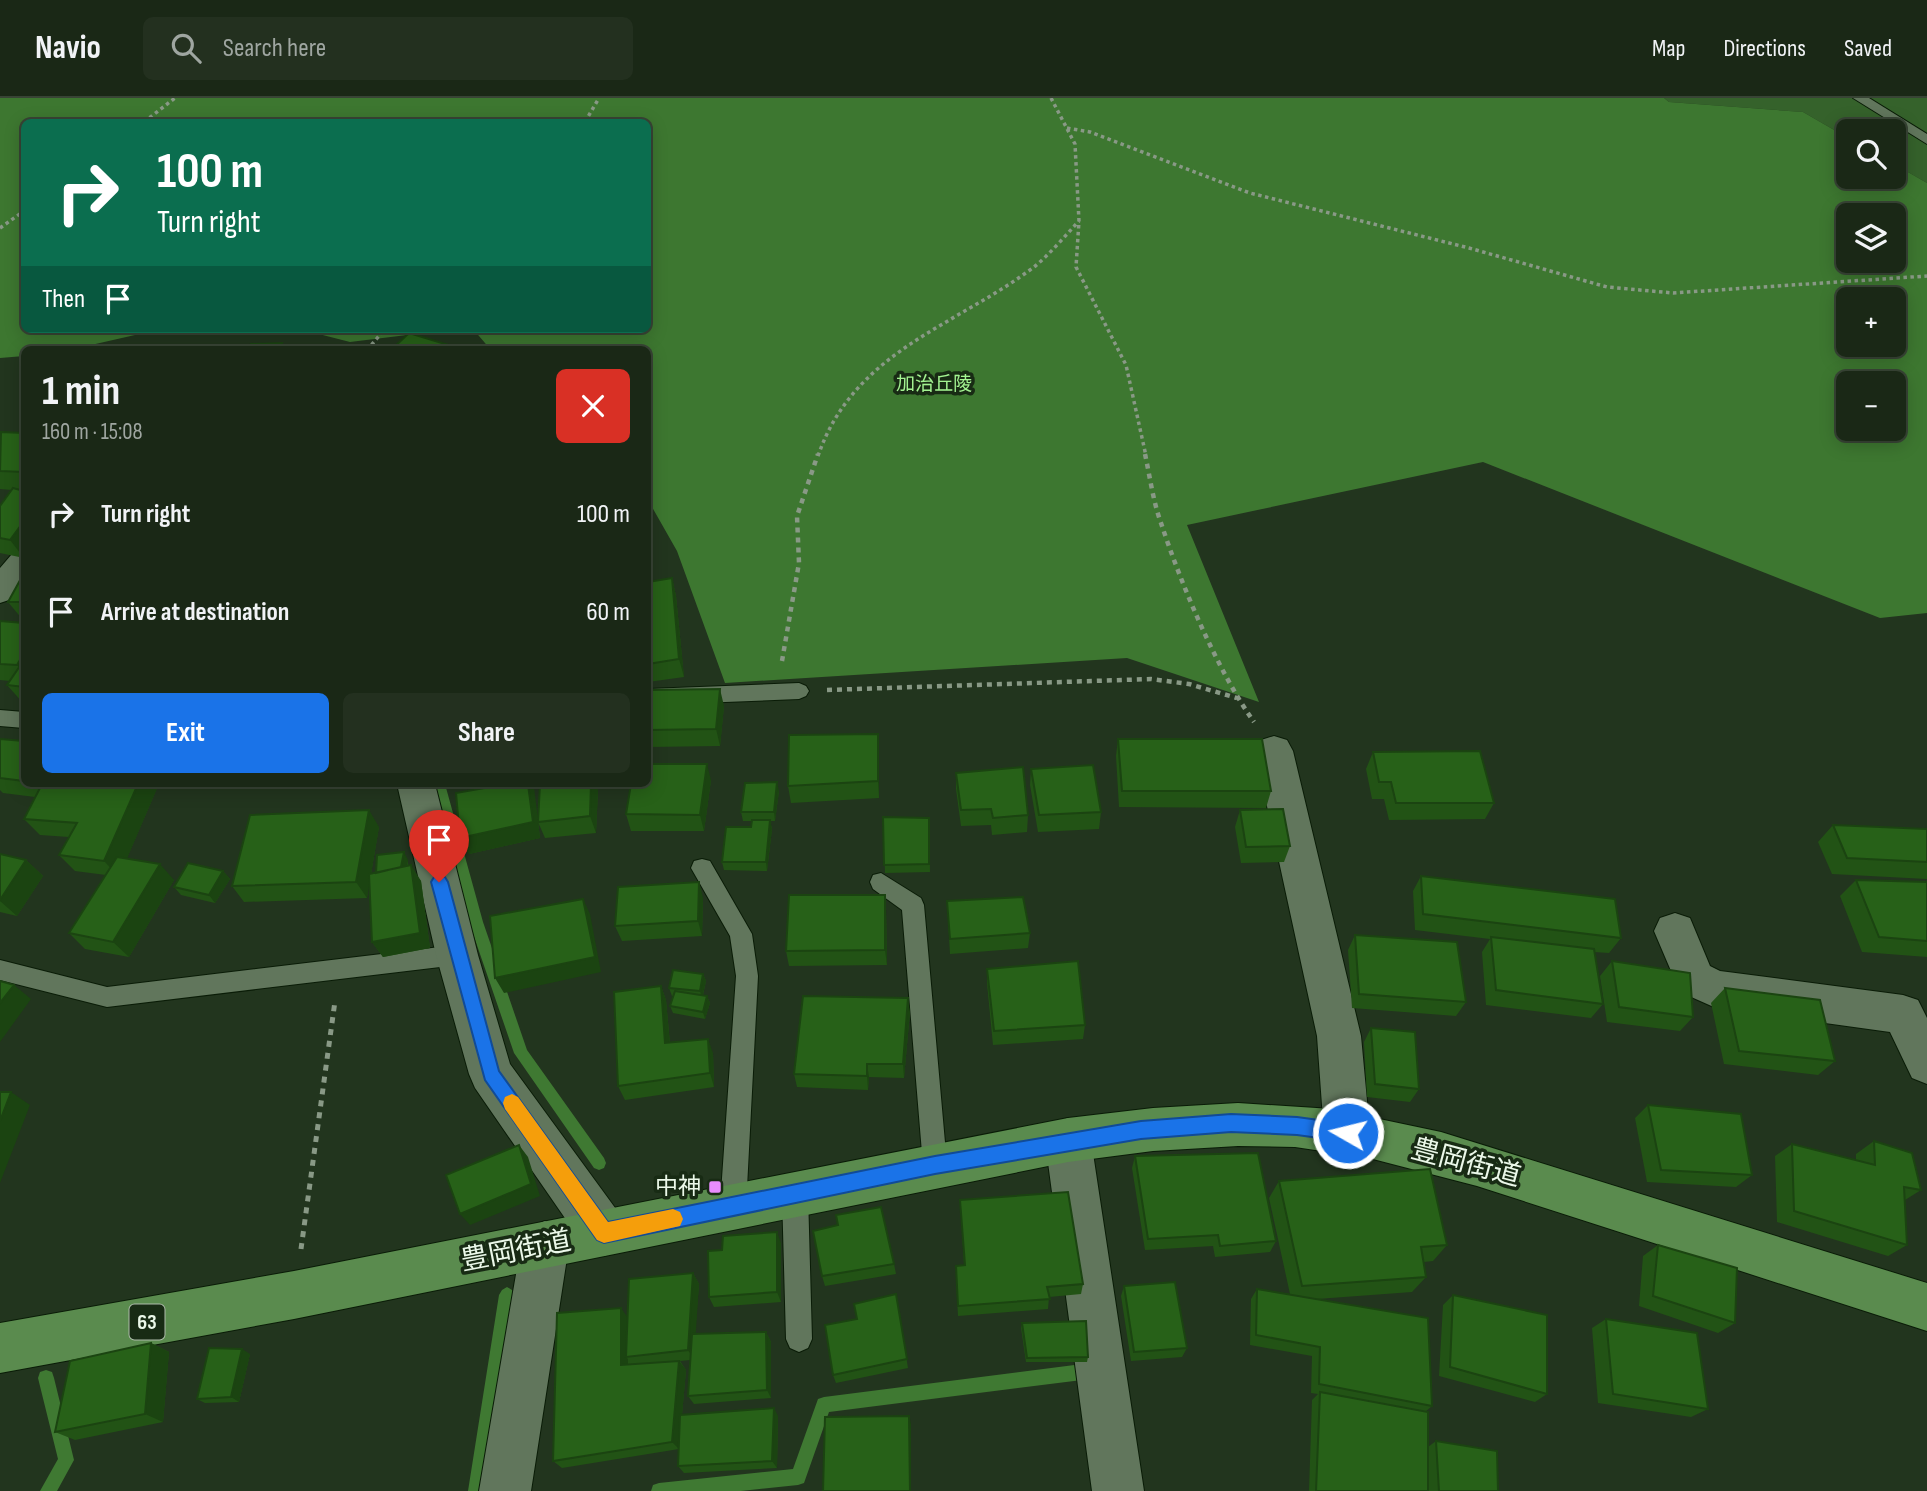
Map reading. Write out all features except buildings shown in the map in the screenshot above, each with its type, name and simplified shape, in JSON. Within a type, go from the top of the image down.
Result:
[{"type":"main road","name":"豊岡街道","points":[[0,1348],[294,1295],[1068,1140],[1141,1130],[1231,1123],[1297,1126],[1348,1133],[1466,1160],[1927,1307]]},
{"type":"street","points":[[0,590],[21,566]]},
{"type":"street","points":[[1274,751],[1339,1036],[1348,1133]]},
{"type":"street","points":[[424,787],[457,955],[491,1074],[604,1233]]},
{"type":"street","points":[[1675,931],[1695,979],[1716,989],[1903,1014],[1927,1064]]},
{"type":"street","points":[[1068,1140],[1118,1491]]},
{"type":"street","points":[[505,1491],[545,1245]]},
{"type":"lane","points":[[1860,98],[1927,140]]},
{"type":"lane","points":[[651,697],[799,691]]},
{"type":"lane","points":[[0,718],[21,720]]},
{"type":"lane","points":[[702,868],[741,934],[747,976],[733,1207]]},
{"type":"lane","points":[[881,882],[913,905],[935,1165]]},
{"type":"lane","points":[[0,970],[107,997],[457,955]]},
{"type":"lane","points":[[795,1194],[799,1339]]},
{"type":"path","points":[[148,119],[175,98]]},
{"type":"path","points":[[587,119],[599,98]]},
{"type":"path","points":[[1051,98],[1075,144],[1079,220],[1076,267],[1126,365],[1160,521],[1193,604],[1237,698],[1274,751]]},
{"type":"path","points":[[1067,128],[1090,132],[1189,172],[1250,193],[1469,248],[1607,287],[1673,293],[1927,276]]},
{"type":"path","points":[[0,228],[21,213]]},
{"type":"path","points":[[1079,220],[1035,266],[903,347],[869,374],[839,410],[820,449],[797,516],[799,563],[776,692],[1151,678],[1189,684],[1237,698]]},
{"type":"path","points":[[294,1295],[340,969]]},
{"type":"green space","name":"加治丘陵","points":[[0,98],[1664,98],[1669,102],[1803,112],[1836,131],[1836,189],[1906,189],[1906,171],[1927,183],[1927,613],[1880,618],[1483,462],[1187,525],[1259,702],[1127,658],[725,683],[677,551],[651,505],[651,346],[488,346],[476,333],[651,333],[651,119],[21,119],[21,333],[136,333],[87,346],[21,346],[21,356],[0,358]]},
{"type":"green space","points":[[1664,98],[1927,98],[1927,183],[1906,171],[1906,119],[1836,119],[1836,131],[1803,112],[1669,102]]},
{"type":"green space","points":[[315,333],[423,333],[350,342]]},
{"type":"waterway","points":[[440,787],[476,922],[521,1053],[599,1163]]},
{"type":"waterway","points":[[476,1491],[507,1295]]},
{"type":"waterway","points":[[659,1491],[798,1477],[824,1405],[1090,1371]]},
{"type":"waterway","points":[[46,1378],[66,1460],[48,1491]]},
{"type":"slow traffic","points":[[512,1103],[604,1233],[673,1219]]},
{"type":"place","name":"中神","points":[[715,1187]]},
{"type":"route","points":[[439,882],[491,1074],[604,1233],[935,1165],[1068,1140],[1141,1130],[1231,1123],[1297,1126],[1348,1133]]}]
